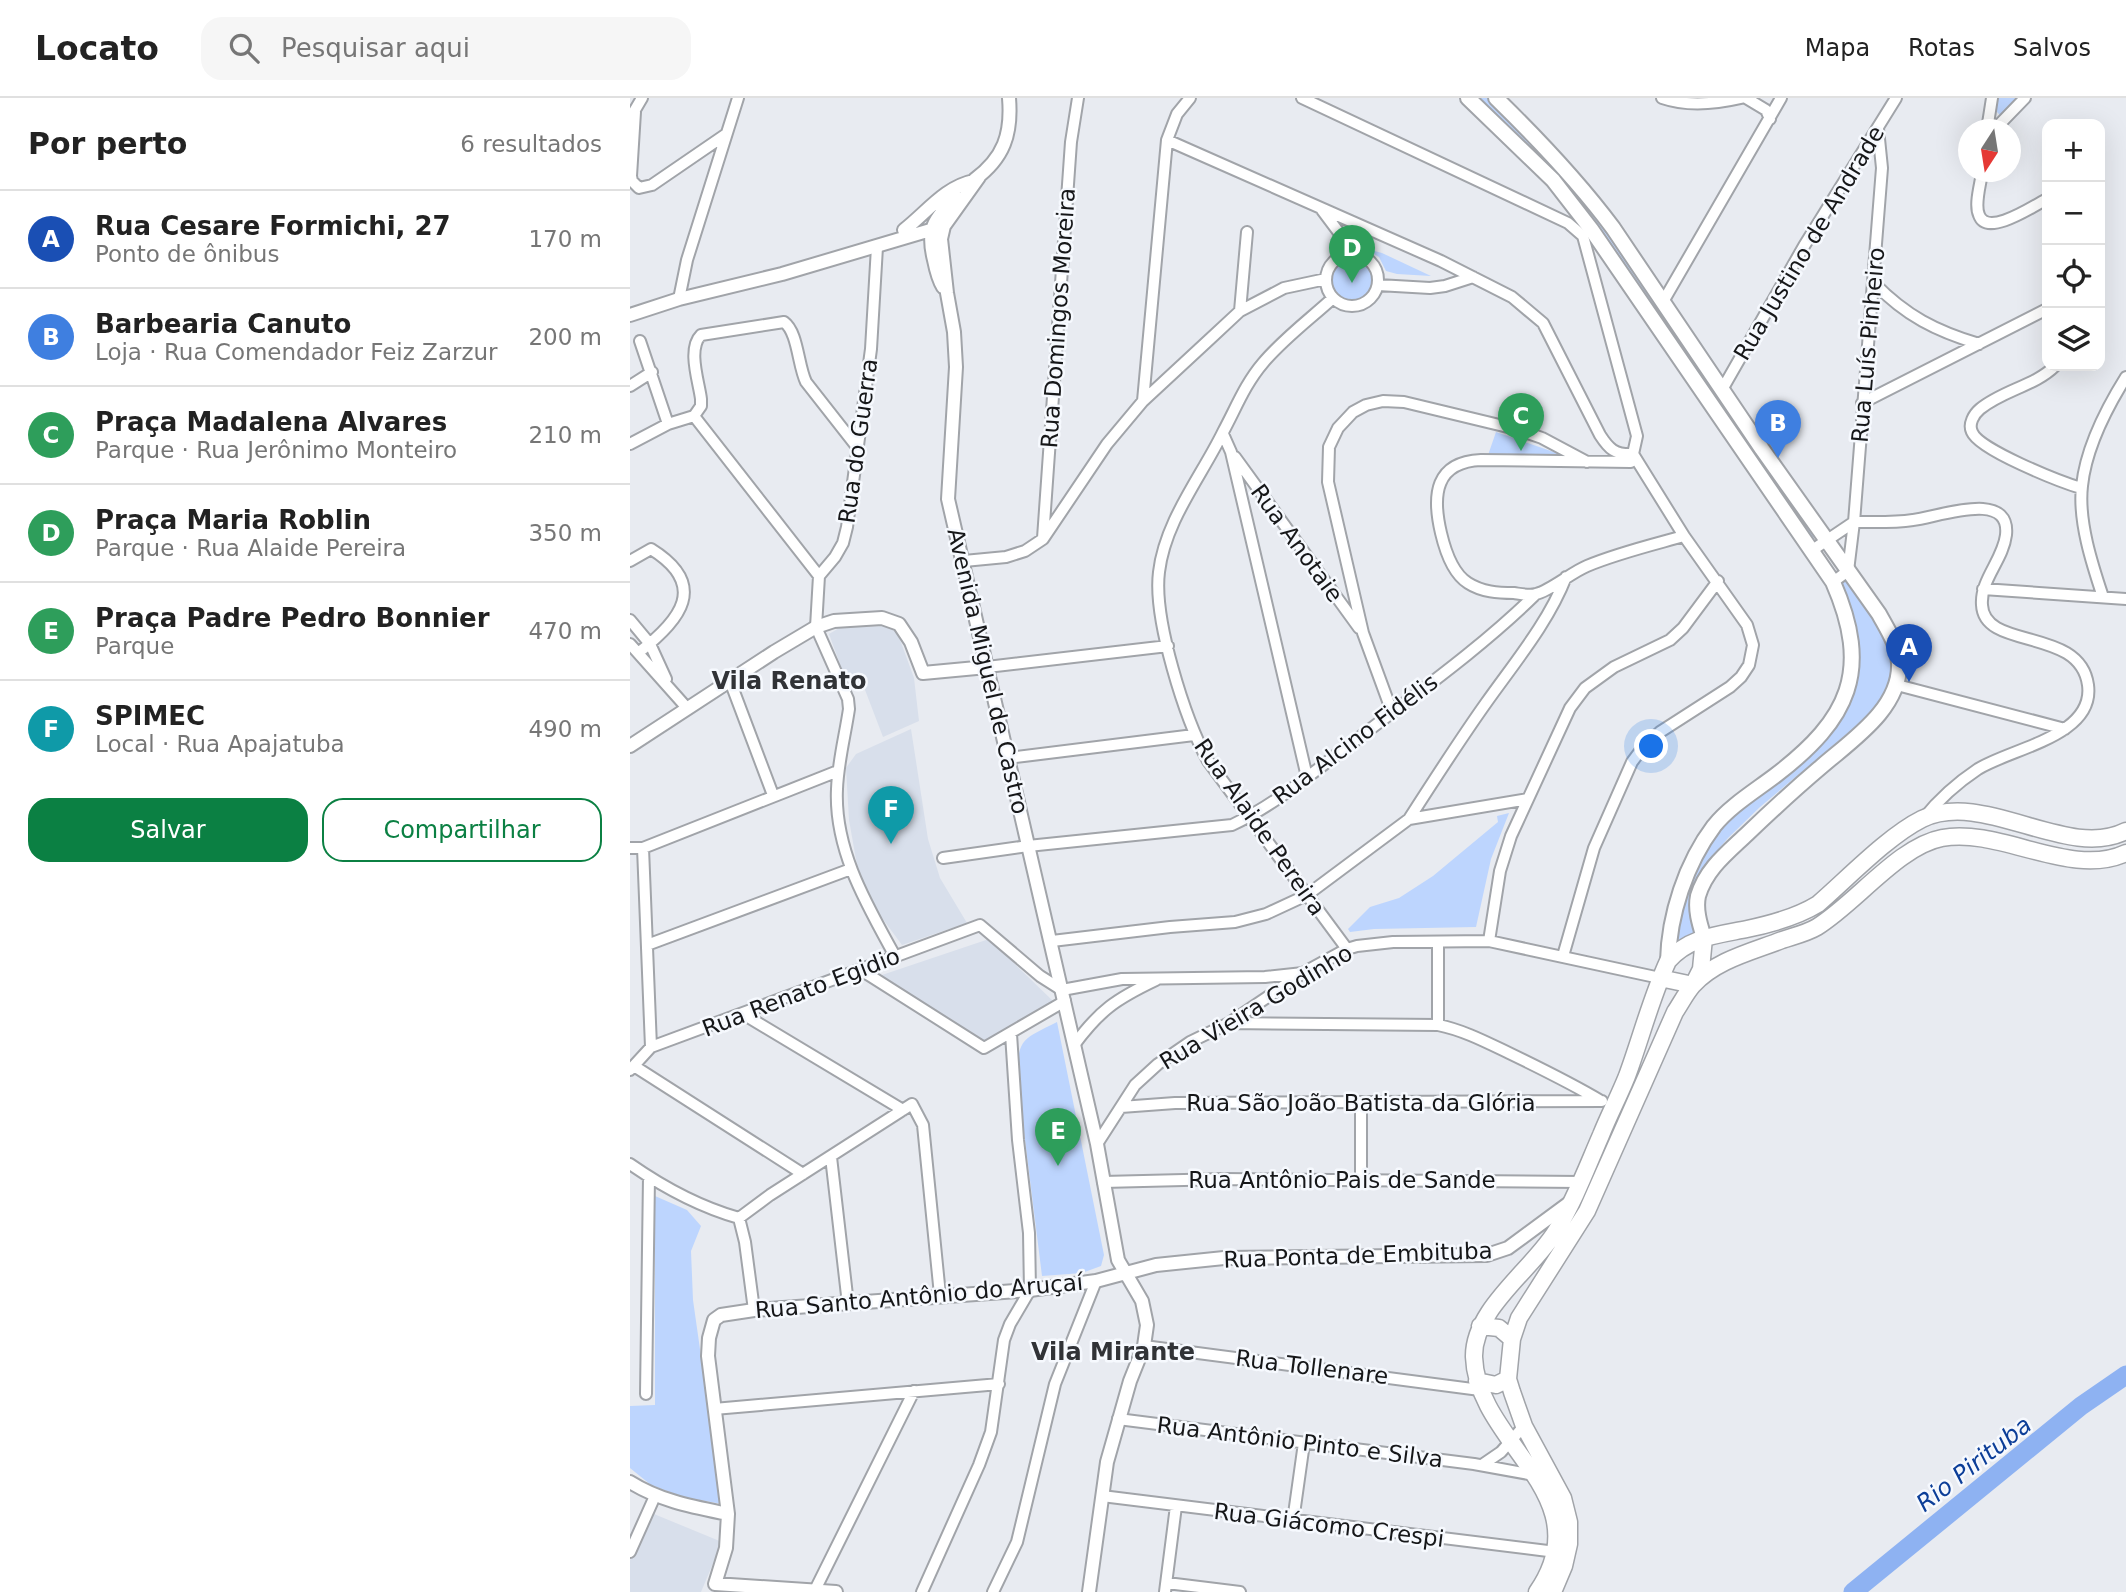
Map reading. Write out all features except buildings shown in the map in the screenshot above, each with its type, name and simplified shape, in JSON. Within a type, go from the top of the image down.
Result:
[{"type":"main road","points":[[1468,98],[1553,180],[1833,582],[1850,624],[1851,675],[1844,699],[1818,740],[1743,799],[1716,825],[1699,849],[1683,887],[1668,940],[1668,961]]},
{"type":"main road","points":[[1496,98],[1551,152],[1592,199],[1664,300],[1762,450],[1879,614],[1895,643],[1899,663],[1897,685],[1888,701],[1856,738],[1822,765],[1717,862],[1700,891],[1698,909],[1704,938],[1701,969],[1675,1012],[1587,1210],[1519,1318],[1512,1339],[1508,1379],[1524,1426],[1563,1498],[1569,1522],[1569,1544],[1564,1566],[1553,1592]]},
{"type":"main road","points":[[1537,1592],[1548,1577],[1556,1552],[1556,1525],[1534,1475],[1511,1442],[1479,1385],[1474,1358],[1475,1343],[1485,1317],[1548,1244],[1575,1199],[1608,1103],[1626,1079],[1668,961],[1681,948],[1704,938],[1750,929],[1808,911],[1891,841],[1923,819],[1956,813],[1978,814],[2082,839],[2116,836],[2126,831]]},
{"type":"main road","points":[[1693,985],[1721,962],[1814,929],[1917,848],[1943,838],[1971,838],[2082,859],[2115,859],[2126,853]]},
{"type":"main road","points":[[1683,887],[1700,891]]},
{"type":"main road","points":[[1660,978],[1693,985]]},
{"type":"main road","points":[[1480,1326],[1499,1328],[1512,1339]]},
{"type":"main road","points":[[1479,1385],[1496,1385],[1508,1379]]},
{"type":"street","points":[[642,98],[632,114],[631,176],[639,188],[652,185],[725,135]]},
{"type":"street","points":[[679,299],[687,260],[738,98]]},
{"type":"street","name":"Avenida Miguel de Castro","points":[[1009,98],[1009,131],[1004,146],[996,159],[976,178],[941,221],[941,247],[954,332],[956,366],[948,499],[1052,941],[1097,1144],[1118,1260],[1146,1312],[1144,1346],[1118,1419],[1107,1462],[1088,1592]]},
{"type":"street","name":"Rua Domingos Moreira","points":[[1043,539],[1071,142],[1078,98]]},
{"type":"street","points":[[1143,401],[1167,140],[1177,114],[1190,98]]},
{"type":"street","points":[[1302,98],[1587,232],[1637,436],[1635,458],[1684,536],[1747,625],[1753,645],[1749,664],[1741,677],[1660,732],[1644,746],[1632,762],[1591,858],[1563,956]]},
{"type":"street","points":[[1662,98],[1689,104],[1741,98]]},
{"type":"street","points":[[1746,98],[1766,110],[1770,119]]},
{"type":"street","points":[[1664,300],[1781,98]]},
{"type":"street","name":"Rua Justino de Andrade","points":[[1723,388],[1804,246],[1896,98]]},
{"type":"street","points":[[1989,119],[1992,98]]},
{"type":"street","points":[[2005,119],[2025,98]]},
{"type":"street","name":"Rua Luís Pinheiro","points":[[1848,571],[1882,168],[1878,129]]},
{"type":"street","points":[[1167,140],[1321,207],[1512,297],[1543,323],[1604,441],[1616,453],[1635,458]]},
{"type":"street","points":[[1861,155],[1882,168]]},
{"type":"street","points":[[877,247],[904,230],[949,190],[976,178]]},
{"type":"street","name":"Avenida Miguel de Castro","points":[[941,221],[952,213],[976,178]]},
{"type":"street","points":[[1981,182],[1978,213],[1981,220],[1988,223],[2008,220],[2042,202]]},
{"type":"street","points":[[1321,207],[1356,254]]},
{"type":"street","points":[[904,230],[941,221]]},
{"type":"street","points":[[630,315],[679,299],[877,247],[930,230],[941,221]]},
{"type":"street","name":"Avenida Miguel de Castro","points":[[930,230],[930,245],[939,281],[947,293]]},
{"type":"street","points":[[1240,312],[1247,232]]},
{"type":"street","name":"Rua do Guerra","points":[[819,576],[843,543],[847,527],[871,349],[877,247]]},
{"type":"street","points":[[1347,254],[1356,254],[1364,256],[1376,268],[1378,285],[1370,300],[1362,304],[1345,305],[1333,298],[1327,288],[1326,279],[1332,263],[1347,254]]},
{"type":"street","points":[[1378,285],[1430,288],[1473,277]]},
{"type":"street","points":[[964,561],[1006,558],[1025,551],[1043,539],[1107,444],[1143,401],[1240,312],[1284,288],[1326,279]]},
{"type":"street","points":[[1874,283],[1924,324],[1945,334],[1979,344]]},
{"type":"street","name":"Rua Alaide Pereira","points":[[1333,298],[1262,364],[1242,394],[1180,513],[1161,560],[1159,607],[1194,735],[1208,761],[1348,949]]},
{"type":"street","points":[[1862,403],[2042,312]]},
{"type":"street","points":[[630,444],[668,424],[694,416],[701,406],[694,350],[697,338],[744,327],[784,322],[793,334],[800,370],[806,382],[857,447]]},
{"type":"street","points":[[640,341],[668,424]]},
{"type":"street","points":[[2049,371],[1979,409],[1971,419],[1971,431],[1978,441],[2018,462],[2081,488]]},
{"type":"street","points":[[630,386],[652,372]]},
{"type":"street","points":[[2103,597],[2087,538],[2081,488],[2086,464],[2102,418],[2126,378]]},
{"type":"street","points":[[1392,712],[1363,633],[1328,482],[1329,447],[1338,428],[1353,412],[1366,405],[1382,401],[1404,402],[1516,429],[1587,462]]},
{"type":"street","points":[[694,416],[819,576],[816,627],[848,699],[849,709],[838,771],[837,806],[851,869],[895,956]]},
{"type":"street","points":[[1223,434],[1231,452],[1307,777]]},
{"type":"street","name":"Rua Anotaie","points":[[1231,452],[1363,633]]},
{"type":"street","points":[[1536,594],[1495,593],[1465,582],[1453,568],[1444,547],[1437,515],[1437,491],[1447,472],[1469,460],[1587,462],[1635,458]]},
{"type":"street","points":[[1811,551],[1854,522],[1896,522],[1980,508],[1994,512],[2003,518],[2006,537],[1983,589],[1984,617],[1995,628],[2072,654],[2083,667],[2089,693],[2085,710],[2065,729],[1979,769],[1940,798],[1923,819]]},
{"type":"street","name":"Rua Alcino Fidélis","points":[[943,858],[1028,846],[1223,827],[1249,817],[1307,777],[1501,628],[1536,594],[1588,566],[1684,536]]},
{"type":"street","points":[[630,561],[651,549],[666,558],[681,573],[684,589],[680,610],[668,627],[638,653]]},
{"type":"street","points":[[1833,582],[1848,571]]},
{"type":"street","points":[[1052,941],[1235,922],[1266,914],[1307,895],[1409,819],[1461,738],[1543,623],[1557,600],[1566,577]]},
{"type":"street","points":[[1489,941],[1500,871],[1511,836],[1570,708],[1586,688],[1614,667],[1670,640],[1683,628],[1718,581]]},
{"type":"street","points":[[1983,589],[2126,599]]},
{"type":"street","points":[[630,746],[816,627],[852,618],[891,619],[905,630],[923,673],[1168,646]]},
{"type":"street","points":[[630,620],[650,644],[668,685]]},
{"type":"street","points":[[630,644],[687,708]]},
{"type":"street","points":[[730,681],[773,795]]},
{"type":"street","points":[[1897,685],[2065,729]]},
{"type":"street","points":[[1008,758],[1194,735]]},
{"type":"street","points":[[630,848],[643,848],[838,771]]},
{"type":"street","points":[[1409,819],[1528,799]]},
{"type":"street","points":[[643,848],[651,1047]]},
{"type":"street","points":[[647,945],[851,869]]},
{"type":"street","name":"Rua Renato Egidio","points":[[632,1068],[651,1047],[980,925],[1063,995]]},
{"type":"street","name":"Rua Vieira Godinho","points":[[1097,1144],[1135,1085],[1158,1064],[1190,1042],[1229,1023],[1303,973],[1348,949],[1393,942],[1489,941],[1660,978]]},
{"type":"street","points":[[1438,942],[1438,1025]]},
{"type":"street","points":[[861,970],[984,1048],[1011,1034],[1063,995],[1122,979],[1265,977],[1303,973]]},
{"type":"street","points":[[1074,1045],[1092,1021],[1110,1004],[1158,979]]},
{"type":"street","points":[[743,1014],[919,1112],[923,1125],[940,1295]]},
{"type":"street","points":[[1229,1023],[1438,1025],[1473,1036],[1608,1103]]},
{"type":"street","points":[[922,1592],[991,1432],[1004,1340],[1030,1290],[1029,1233],[1018,1140],[1011,1034]]},
{"type":"street","points":[[632,1068],[803,1174]]},
{"type":"street","points":[[1361,1102],[1361,1179]]},
{"type":"street","name":"Rua São João Batista da Glória","points":[[1121,1107],[1175,1103],[1608,1103]]},
{"type":"street","points":[[739,1219],[803,1174],[908,1107]]},
{"type":"street","points":[[831,1157],[848,1304]]},
{"type":"street","points":[[630,1164],[703,1206],[739,1219]]},
{"type":"street","points":[[646,1394],[649,1177]]},
{"type":"street","name":"Rua Antônio Pais de Sande","points":[[1103,1182],[1361,1179],[1581,1182]]},
{"type":"street","name":"Rua Ponta de Embituba","points":[[1125,1273],[1165,1264],[1224,1258],[1487,1255],[1508,1248],[1575,1199]]},
{"type":"street","points":[[739,1219],[745,1242],[754,1310]]},
{"type":"street","name":"Rua Santo Antônio do Aruçaí","points":[[714,1409],[708,1356],[709,1338],[714,1320],[722,1315],[754,1310],[1030,1290],[1096,1281],[1125,1273]]},
{"type":"street","points":[[993,1592],[1017,1542],[1055,1384],[1096,1281]]},
{"type":"street","name":"Rua Tollenare","points":[[1144,1346],[1479,1385]]},
{"type":"street","points":[[836,1592],[713,1588],[726,1548],[729,1514],[714,1409],[999,1384]]},
{"type":"street","points":[[814,1591],[914,1391]]},
{"type":"street","name":"Rua Antônio Pinto e Silva","points":[[1118,1419],[1482,1465],[1534,1475]]},
{"type":"street","points":[[1482,1465],[1511,1442],[1524,1426]]},
{"type":"street","points":[[1293,1521],[1304,1443]]},
{"type":"street","points":[[630,1482],[655,1496],[729,1514]]},
{"type":"street","points":[[630,1552],[655,1496]]},
{"type":"street","name":"Rua Giácomo Crespi","points":[[1102,1496],[1556,1552]]},
{"type":"street","points":[[1176,1506],[1166,1588],[1240,1592]]},
{"type":"shaded area","points":[[1472,98],[1491,98],[1549,158],[1610,232],[1817,535],[1810,540],[1610,244],[1561,184]]},
{"type":"shaded area","points":[[1999,98],[2020,98],[2003,118],[1992,107]]},
{"type":"shaded area","points":[[1363,248],[1382,253],[1431,276],[1386,271],[1379,257]]},
{"type":"shaded area","points":[[1352,260],[1367,266],[1373,281],[1367,296],[1352,302],[1337,296],[1331,281],[1337,266]]},
{"type":"shaded area","points":[[1496,432],[1577,460],[1487,458]]},
{"type":"shaded area","points":[[1847,577],[1865,599],[1894,652],[1891,680],[1879,703],[1862,721],[1760,807],[1706,864],[1695,884],[1698,934],[1672,951],[1694,874],[1724,821],[1819,745],[1857,667],[1858,635],[1838,583]]},
{"type":"shaded area","points":[[895,626],[914,678],[919,721],[883,737],[862,682],[850,683],[844,675],[829,634],[841,627]]},
{"type":"shaded area","points":[[911,729],[928,839],[940,878],[967,923],[902,945],[860,882],[849,820],[846,768],[856,754]]},
{"type":"shaded area","points":[[1509,813],[1491,859],[1476,927],[1350,932],[1348,929],[1370,907],[1399,898],[1433,876],[1498,822],[1497,816]]},
{"type":"shaded area","points":[[989,939],[1053,1001],[988,1044],[879,976]]},
{"type":"shaded area","points":[[1057,1022],[1104,1255],[1101,1266],[1082,1273],[1042,1276],[1017,1076],[1021,1046],[1030,1036]]},
{"type":"shaded area","points":[[655,1196],[687,1210],[701,1226],[691,1251],[693,1300],[722,1504],[683,1497],[651,1485],[630,1468],[630,1406],[655,1405]]},
{"type":"shaded area","points":[[654,1514],[722,1542],[701,1592],[630,1592],[630,1560]]},
{"type":"waterway","name":"Rio Pirituba","points":[[1853,1592],[2081,1406],[2126,1375]]},
{"type":"place","name":"Praça Maria Roblin","points":[[1352,283]]},
{"type":"place","name":"Praça Madalena Alvares","points":[[1521,451]]},
{"type":"place","name":"Barbearia Canuto","points":[[1778,458]]},
{"type":"place","name":"Rua Cesare Formichi, 27","points":[[1909,682]]},
{"type":"place","name":"SPIMEC","points":[[891,844]]},
{"type":"place","name":"Praça Padre Pedro Bonnier","points":[[1058,1166]]},
{"type":"district","name":"Vila Renato","points":[[789,681]]},
{"type":"district","name":"Vila Mirante","points":[[1113,1352]]}]
